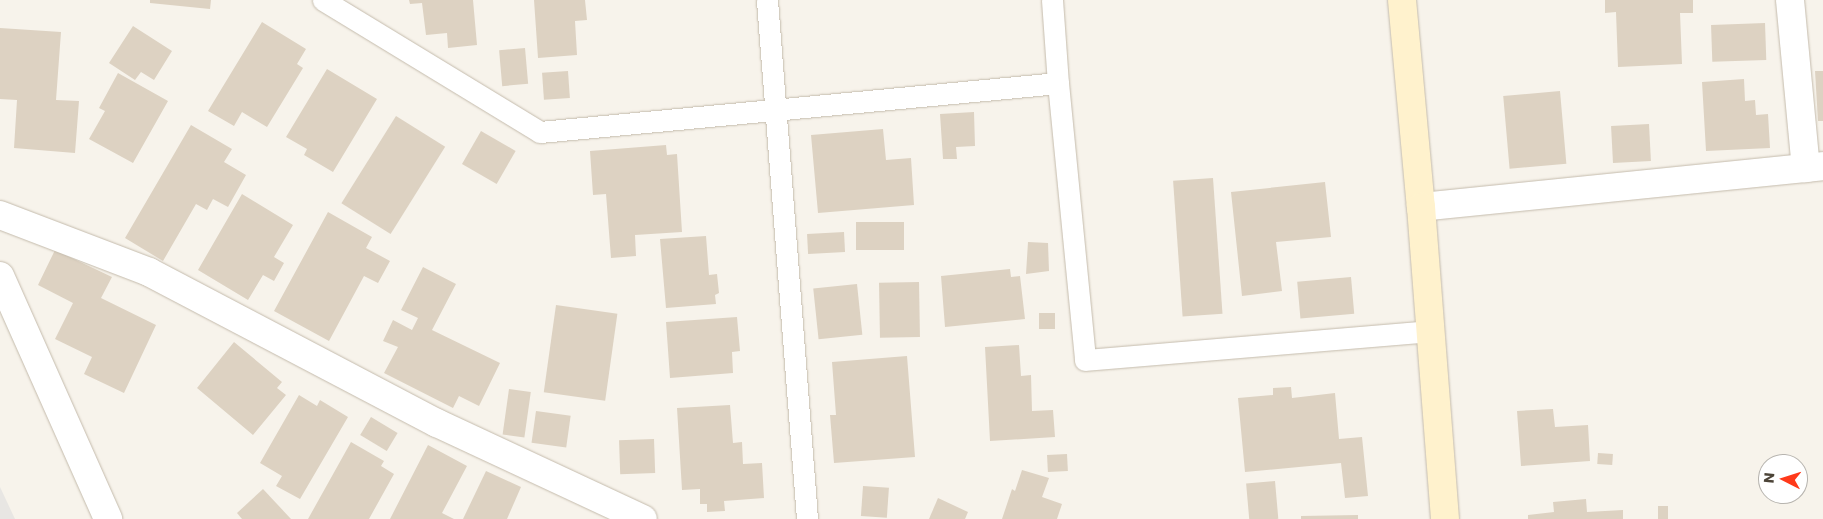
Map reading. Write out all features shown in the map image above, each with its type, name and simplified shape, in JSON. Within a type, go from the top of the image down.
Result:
[{"type":"street","points":[[1402,0],[1421,206],[1445,519]]},
{"type":"street","points":[[1421,206],[1814,167],[1790,0]]},
{"type":"street","points":[[0,215],[149,272],[437,423],[643,519]]},
{"type":"street","points":[[0,276],[108,519]]},
{"type":"lane","points":[[323,0],[540,132],[1058,83]]},
{"type":"lane","points":[[766,0],[807,519]]},
{"type":"lane","points":[[1052,0],[1058,83],[1085,360],[1430,331]]},
{"type":"shaded area","points":[[0,487],[15,519],[0,519]]},
{"type":"building","points":[[150,0],[211,0],[210,9],[150,3]]},
{"type":"building","points":[[409,0],[473,0],[477,45],[448,48],[447,33],[426,35],[422,3],[410,4]]},
{"type":"building","points":[[534,0],[585,0],[587,20],[575,21],[577,55],[538,58]]},
{"type":"building","points":[[1605,0],[1693,0],[1693,13],[1680,13],[1682,64],[1618,67],[1616,12],[1605,13]]},
{"type":"building","points":[[262,22],[306,49],[297,64],[303,68],[267,127],[242,112],[234,126],[208,111]]},
{"type":"building","points":[[1765,23],[1766,60],[1712,62],[1711,25]]},
{"type":"building","points":[[133,26],[172,51],[154,80],[141,72],[135,80],[109,63]]},
{"type":"building","points":[[0,28],[61,32],[56,100],[79,101],[75,153],[14,148],[17,100],[0,99]]},
{"type":"building","points":[[525,48],[528,84],[502,86],[499,50]]},
{"type":"building","points":[[327,69],[377,99],[333,172],[304,155],[307,149],[286,137]]},
{"type":"building","points":[[568,71],[570,98],[544,100],[542,73]]},
{"type":"building","points":[[1815,71],[1823,71],[1823,121],[1818,121]]},
{"type":"building","points":[[118,73],[168,101],[133,163],[89,139],[105,111],[99,108]]},
{"type":"building","points":[[1744,79],[1745,101],[1755,100],[1756,115],[1768,114],[1770,148],[1706,151],[1702,82]]},
{"type":"building","points":[[1560,91],[1566,164],[1510,169],[1503,96]]},
{"type":"building","points":[[974,112],[975,146],[956,147],[957,159],[943,159],[940,114]]},
{"type":"building","points":[[396,116],[445,147],[391,234],[341,203]]},
{"type":"building","points":[[1649,124],[1651,161],[1613,163],[1611,126]]},
{"type":"building","points":[[191,125],[232,149],[224,162],[246,175],[228,207],[213,199],[207,210],[196,204],[163,261],[125,238]]},
{"type":"building","points":[[883,129],[886,160],[911,158],[914,205],[818,213],[811,135]]},
{"type":"building","points":[[481,131],[516,151],[497,184],[462,164]]},
{"type":"building","points":[[666,145],[667,155],[677,154],[682,232],[635,235],[636,256],[611,258],[606,194],[593,195],[590,151]]},
{"type":"building","points":[[1213,178],[1222,314],[1183,316],[1173,181]]},
{"type":"building","points":[[1325,182],[1331,237],[1276,242],[1282,291],[1242,296],[1231,192]]},
{"type":"building","points":[[242,194],[293,225],[274,257],[284,263],[274,281],[263,275],[248,300],[198,270]]},
{"type":"building","points":[[328,212],[372,237],[366,248],[390,261],[378,283],[364,276],[329,341],[274,311]]},
{"type":"building","points":[[856,222],[904,222],[904,250],[856,250]]},
{"type":"building","points":[[844,232],[845,252],[808,254],[807,234]]},
{"type":"building","points":[[706,236],[709,275],[717,274],[719,293],[715,295],[716,304],[666,308],[660,239]]},
{"type":"building","points":[[1028,242],[1048,243],[1049,271],[1026,274]]},
{"type":"building","points":[[55,250],[112,277],[101,298],[156,325],[124,393],[84,374],[92,357],[55,339],[73,303],[38,285]]},
{"type":"building","points":[[423,267],[456,284],[432,330],[500,363],[479,406],[459,396],[453,408],[384,373],[398,347],[383,341],[393,320],[412,330],[418,318],[401,310]]},
{"type":"building","points":[[1010,269],[1011,277],[1020,276],[1025,319],[945,327],[941,276]]},
{"type":"building","points":[[1351,277],[1354,314],[1300,319],[1297,282]]},
{"type":"building","points":[[919,282],[920,337],[880,338],[879,283]]},
{"type":"building","points":[[857,284],[862,335],[819,339],[813,289]]},
{"type":"building","points":[[556,305],[617,314],[605,401],[544,392]]},
{"type":"building","points":[[1039,313],[1055,313],[1055,329],[1039,329]]},
{"type":"building","points":[[737,317],[740,351],[732,352],[733,373],[670,378],[666,322]]},
{"type":"building","points":[[234,342],[282,382],[277,388],[286,395],[253,435],[197,388]]},
{"type":"building","points":[[1019,345],[1021,376],[1031,375],[1032,411],[1053,410],[1055,437],[990,441],[985,347]]},
{"type":"building","points":[[907,356],[915,457],[834,463],[830,415],[836,415],[832,362]]},
{"type":"building","points":[[1291,387],[1292,398],[1335,393],[1339,439],[1362,437],[1368,496],[1345,498],[1341,463],[1245,472],[1238,398],[1273,395],[1273,388]]},
{"type":"building","points":[[509,389],[531,392],[524,438],[503,435]]},
{"type":"building","points":[[299,395],[317,406],[320,400],[348,417],[300,499],[276,486],[282,476],[260,463]]},
{"type":"building","points":[[730,405],[733,443],[742,442],[743,464],[762,463],[764,498],[724,501],[725,511],[707,512],[707,504],[700,504],[700,489],[682,490],[677,408]]},
{"type":"building","points":[[1553,409],[1555,427],[1588,425],[1590,461],[1521,466],[1517,411]]},
{"type":"building","points":[[536,411],[571,416],[566,448],[532,443]]},
{"type":"building","points":[[371,417],[398,433],[387,451],[360,435]]},
{"type":"building","points":[[654,439],[655,473],[620,474],[619,440]]},
{"type":"building","points":[[351,442],[384,461],[381,466],[394,474],[369,519],[308,519]]},
{"type":"building","points":[[428,445],[467,466],[442,513],[454,519],[390,519]]},
{"type":"building","points":[[1598,453],[1613,454],[1612,465],[1597,464]]},
{"type":"building","points":[[1067,454],[1068,471],[1048,472],[1047,455]]},
{"type":"building","points":[[1022,470],[1049,478],[1042,497],[1062,504],[1057,519],[1002,519],[1012,489],[1015,491]]},
{"type":"building","points":[[486,471],[521,487],[507,519],[463,519]]},
{"type":"building","points":[[1275,481],[1278,519],[1249,519],[1246,484]]},
{"type":"building","points":[[863,486],[889,488],[887,518],[861,516]]},
{"type":"building","points":[[263,489],[291,519],[242,519],[237,513]]},
{"type":"building","points":[[938,498],[968,512],[965,519],[929,519]]},
{"type":"building","points":[[1586,499],[1587,512],[1623,510],[1623,519],[1528,519],[1528,515],[1554,512],[1553,502]]},
{"type":"building","points":[[1658,506],[1668,506],[1668,519],[1658,519]]},
{"type":"building","points":[[1358,515],[1358,519],[1301,519],[1301,516]]}]
